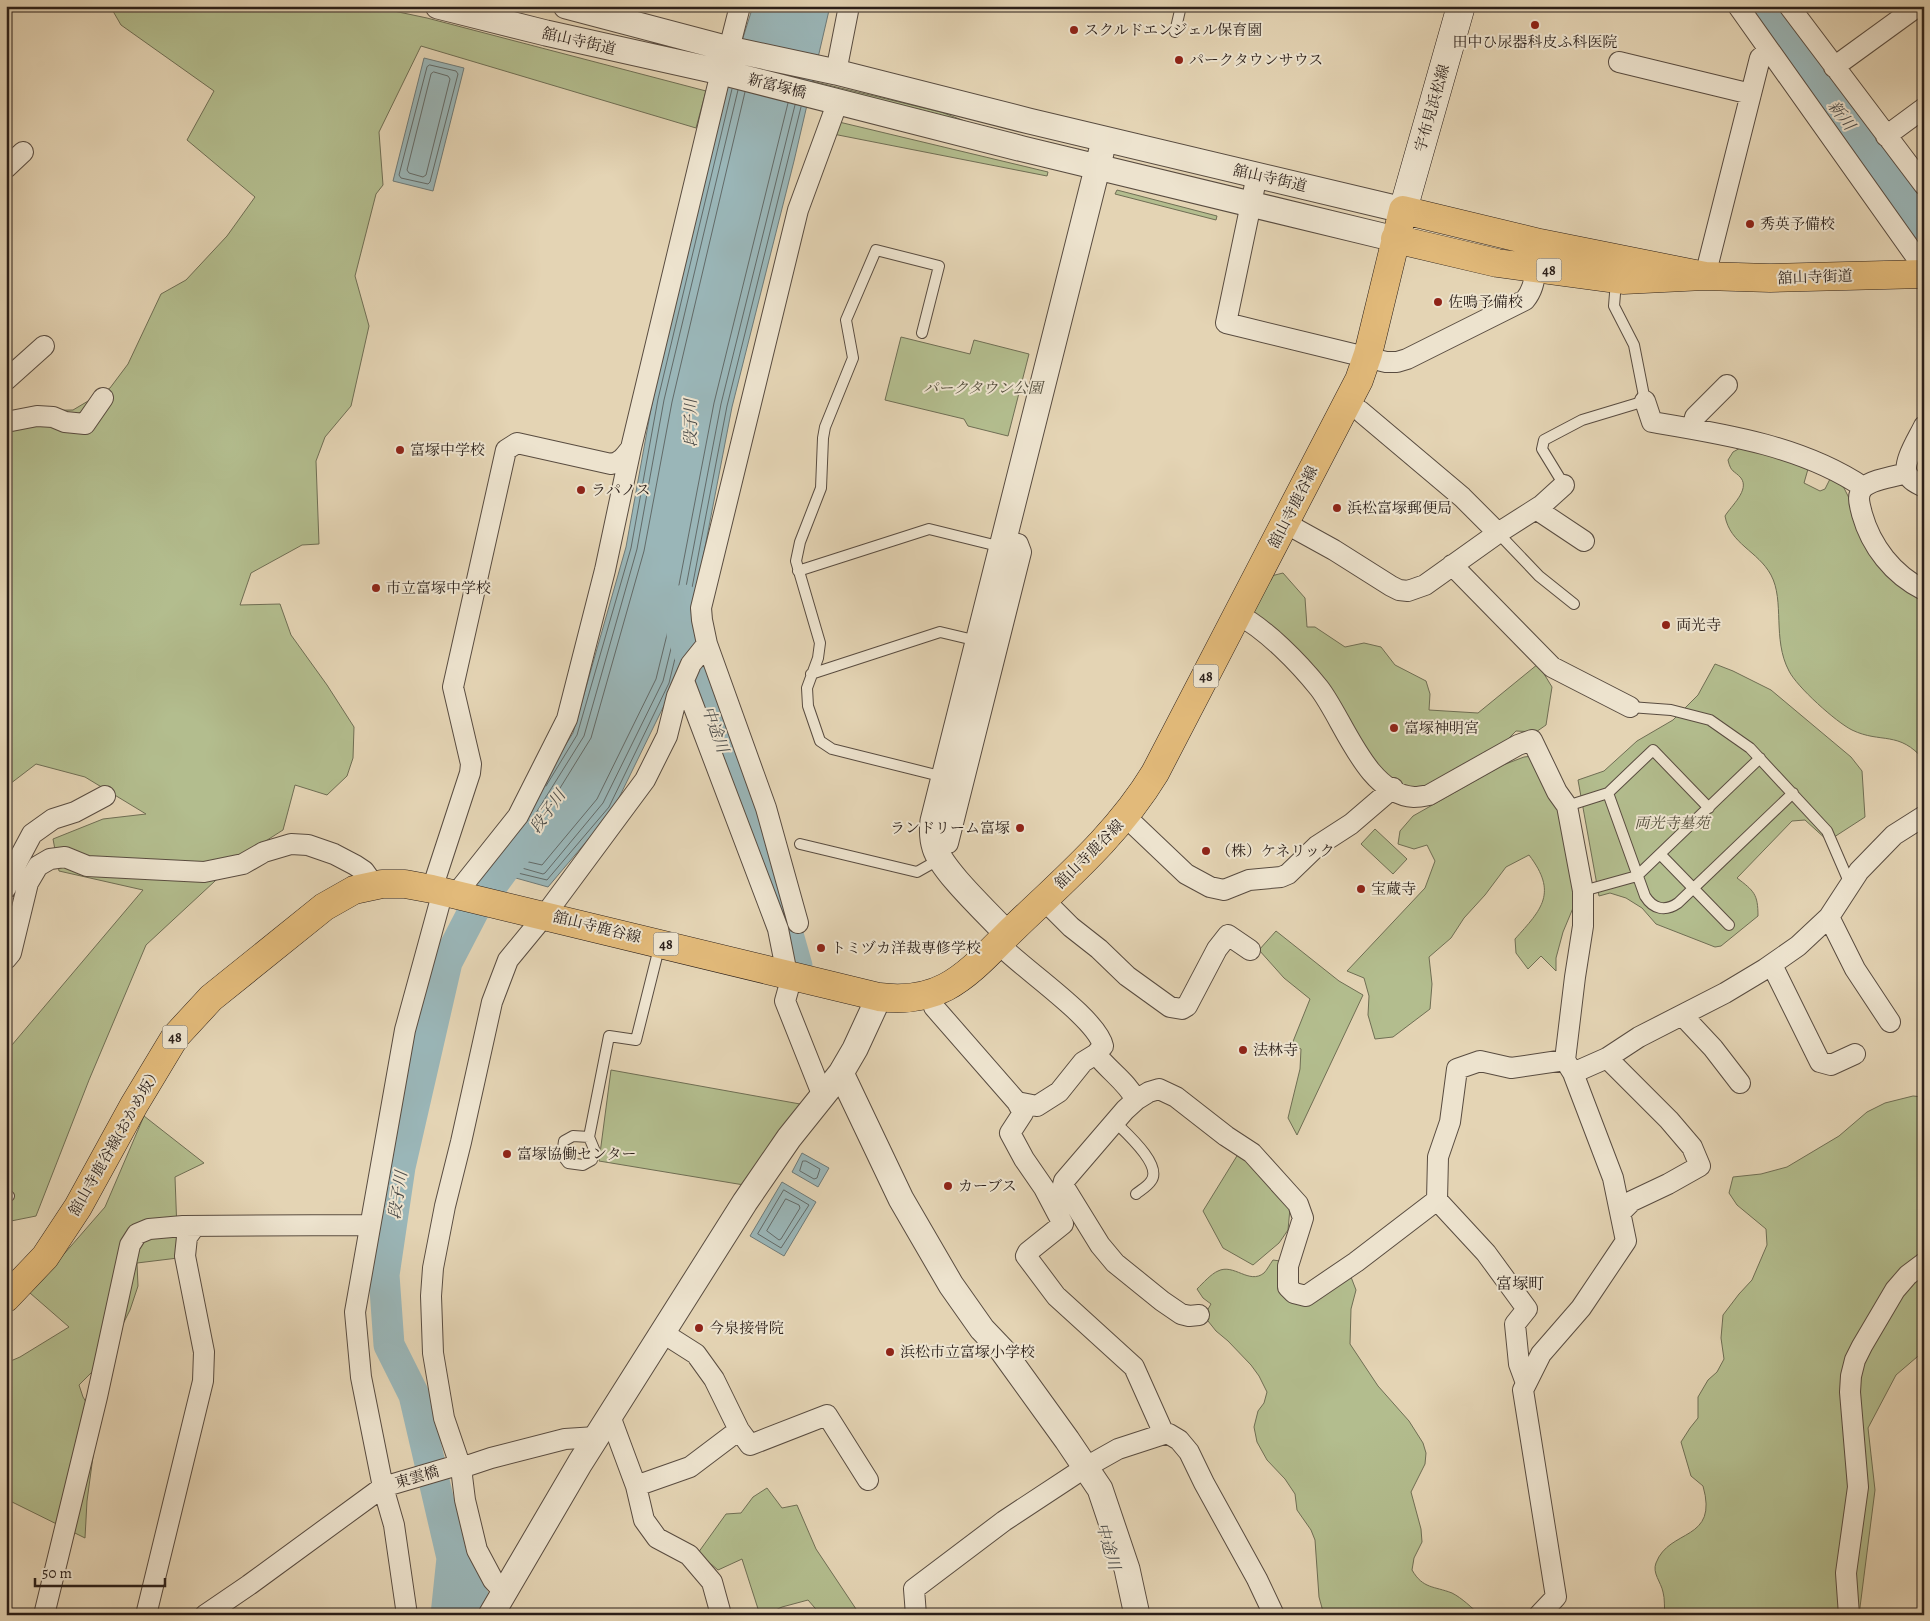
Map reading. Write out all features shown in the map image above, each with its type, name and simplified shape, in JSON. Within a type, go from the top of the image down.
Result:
[{"type":"main road","name":"宇布見浜松線","points":[[1403,210],[1460,6]]},
{"type":"main road","name":"舘山寺鹿谷線","points":[[444,891],[879,997],[902,999],[930,994],[956,981],[1110,836],[1126,817],[1155,773],[1359,380],[1367,357],[1403,210]]},
{"type":"main road","name":"舘山寺街道","points":[[1403,210],[1540,243],[1705,276]]},
{"type":"main road","name":"舘山寺街道","points":[[1395,239],[1497,264],[1616,279],[1705,276],[1770,278],[1924,274]]},
{"type":"main road","name":"舘山寺鹿谷線(おかめ坂）","points":[[6,1298],[45,1257],[78,1208],[134,1105],[175,1037],[211,998],[324,907],[354,890],[382,884],[405,884],[444,891]]},
{"type":"street","name":"舘山寺街道","points":[[438,6],[546,33],[721,72]]},
{"type":"street","points":[[546,33],[554,6]]},
{"type":"street","name":"舘山寺街道","points":[[566,6],[730,49]]},
{"type":"street","points":[[730,49],[740,6]]},
{"type":"street","points":[[836,72],[849,6]]},
{"type":"street","points":[[1738,6],[1924,268]]},
{"type":"street","points":[[1834,67],[1918,6]]},
{"type":"street","points":[[1790,7],[1924,185]]},
{"type":"street","name":"新富塚橋","points":[[730,49],[836,72]]},
{"type":"street","points":[[1705,276],[1760,58],[1770,51]]},
{"type":"street","points":[[1619,62],[1751,94]]},
{"type":"street","points":[[444,891],[518,816],[567,719],[721,72]]},
{"type":"street","name":"新富塚橋","points":[[721,72],[834,100]]},
{"type":"street","name":"舘山寺街道","points":[[836,72],[1104,139],[1403,210]]},
{"type":"street","name":"舘山寺街道","points":[[834,100],[1098,167],[1395,239]]},
{"type":"street","points":[[798,923],[766,808],[707,644],[701,614],[702,603],[798,210],[834,112],[834,100]]},
{"type":"street","points":[[1886,136],[1924,108]]},
{"type":"street","points":[[1017,1102],[1037,1106],[1060,1092],[1083,1062],[1096,1054],[1102,1046],[1100,1038],[1002,939],[937,853],[932,830],[1104,139]]},
{"type":"street","points":[[6,168],[23,152]]},
{"type":"street","points":[[1257,175],[1226,322],[1386,362],[1396,362],[1407,359],[1525,300],[1531,292],[1536,269]]},
{"type":"street","points":[[6,380],[44,346]]},
{"type":"street","points":[[1693,428],[1695,418],[1727,385]]},
{"type":"street","points":[[6,422],[37,416],[53,417],[64,422],[85,424],[104,398]]},
{"type":"street","points":[[1645,401],[1652,422],[1742,438],[1776,448],[1811,460],[1864,487]]},
{"type":"street","points":[[1346,404],[1360,411],[1462,497],[1498,533]]},
{"type":"street","points":[[1924,426],[1907,462],[1907,473],[1914,481],[1924,487]]},
{"type":"street","points":[[407,1615],[394,1525],[383,1487],[361,1377],[355,1312],[406,1030],[444,891],[470,773],[471,764],[452,687],[506,450],[518,443],[611,464],[625,457],[631,448]]},
{"type":"street","points":[[1907,473],[1871,483],[1864,487],[1859,493],[1859,501],[1870,534],[1878,550],[1902,577],[1924,590]]},
{"type":"street","points":[[1285,523],[1334,550],[1399,590],[1408,591],[1417,589],[1536,509],[1564,485]]},
{"type":"street","points":[[1536,509],[1584,541]]},
{"type":"street","points":[[937,853],[948,843],[1021,552],[1018,544],[1003,544]]},
{"type":"street","points":[[1452,565],[1552,666],[1630,707]]},
{"type":"street","points":[[1237,614],[1248,620],[1271,639],[1310,677],[1327,700],[1364,762],[1374,774],[1393,788],[1413,797],[1429,795],[1518,745],[1532,740],[1557,792],[1567,806],[1583,891],[1583,926],[1575,977],[1569,1067],[1613,1178],[1626,1241],[1581,1308],[1540,1354],[1523,1390],[1556,1597],[1539,1615]]},
{"type":"street","points":[[500,1605],[493,1580],[477,1550],[444,1418],[433,1353],[430,1296],[433,1268],[445,1206],[492,1002],[508,960],[545,915],[577,869],[645,780],[666,736],[677,696],[688,673],[707,644]]},
{"type":"street","points":[[688,673],[795,976],[785,1001],[822,1094]]},
{"type":"street","points":[[1126,817],[1186,874],[1210,888],[1224,890],[1249,880],[1281,877],[1288,874],[1317,846],[1351,824],[1393,788]]},
{"type":"street","points":[[6,888],[32,834],[53,819],[75,812],[105,796]]},
{"type":"street","points":[[1526,1383],[1519,1364],[1515,1324],[1527,1309],[1486,1253],[1437,1200],[1438,1157],[1450,1122],[1457,1069],[1480,1061],[1511,1068],[1569,1067],[1607,1058],[1638,1037],[1725,993],[1798,946],[1828,917],[1859,871],[1894,835],[1924,816]]},
{"type":"street","points":[[6,958],[11,953],[28,883],[38,866],[50,859],[65,857],[87,866],[204,872],[243,864],[264,852],[291,844],[308,844],[355,865],[364,871],[374,886]]},
{"type":"street","points":[[1044,900],[1071,927],[1127,976],[1170,1007],[1176,1009],[1182,1009],[1191,1001],[1217,949],[1228,935],[1250,950]]},
{"type":"street","points":[[1828,917],[1855,969],[1890,1022]]},
{"type":"street","points":[[1772,964],[1820,1062],[1831,1065],[1856,1054]]},
{"type":"street","points":[[930,994],[934,1007],[1017,1102],[1023,1113],[1010,1133],[1024,1159],[1044,1188],[1062,1224],[1028,1252],[1026,1256],[1056,1296],[1134,1368],[1164,1434]]},
{"type":"street","points":[[500,1605],[596,1438],[745,1202],[789,1138],[822,1094],[841,1073],[855,1049],[879,997]]},
{"type":"street","points":[[1682,1015],[1740,1083]]},
{"type":"street","points":[[1096,1054],[1107,1069],[1130,1088],[1136,1100]]},
{"type":"street","points":[[1607,1058],[1669,1120],[1692,1147],[1700,1166],[1632,1201],[1620,1212]]},
{"type":"street","points":[[841,1073],[893,1182],[951,1285],[982,1330],[1002,1350],[1100,1489],[1126,1569],[1137,1615]]},
{"type":"street","points":[[1200,1315],[1190,1316],[1181,1314],[1116,1264],[1100,1245],[1064,1188],[1064,1181],[1115,1122],[1136,1100],[1149,1092],[1159,1089],[1176,1097],[1226,1136],[1252,1153],[1298,1204],[1303,1218],[1288,1266],[1288,1287],[1294,1294],[1306,1296],[1356,1262],[1437,1200]]},
{"type":"street","points":[[44,1615],[98,1397],[130,1245],[137,1234],[149,1229],[195,1226],[370,1226]]},
{"type":"street","points":[[146,1615],[203,1381],[204,1352],[185,1256],[187,1237],[195,1226]]},
{"type":"street","points":[[1849,1615],[1846,1573],[1858,1487],[1850,1392],[1851,1376],[1855,1360],[1862,1346],[1895,1290],[1908,1275],[1924,1263]]},
{"type":"street","points":[[663,1333],[696,1354],[714,1379],[739,1430],[750,1445],[827,1415],[868,1480]]},
{"type":"street","points":[[610,1416],[636,1486],[644,1520],[657,1538],[689,1555],[712,1582],[720,1611],[718,1615]]},
{"type":"street","points":[[636,1486],[690,1467],[739,1430]]},
{"type":"street","points":[[916,1615],[914,1589],[1004,1521],[1086,1468],[1118,1450],[1164,1434],[1169,1434],[1179,1440],[1189,1452],[1220,1514],[1258,1579],[1274,1615]]},
{"type":"street","name":"東雲橋","points":[[383,1487],[565,1439],[596,1438]]},
{"type":"street","points":[[205,1615],[249,1586],[383,1487]]},
{"type":"lane","points":[[1175,32],[1181,6]]},
{"type":"lane","points":[[922,332],[939,266],[876,250],[846,320],[853,358],[825,426],[821,488],[797,552],[798,571],[820,643],[818,658],[807,688],[808,706],[820,741],[832,749],[944,777]]},
{"type":"lane","points":[[1564,485],[1542,449],[1544,440],[1582,420],[1645,401],[1634,345],[1614,306],[1616,279]]},
{"type":"lane","points":[[798,571],[929,529],[1003,544]]},
{"type":"lane","points":[[1498,533],[1540,576],[1574,604]]},
{"type":"lane","points":[[811,674],[940,632],[978,642]]},
{"type":"lane","points":[[1630,707],[1671,710],[1710,720],[1743,742],[1793,793],[1826,831],[1850,885]]},
{"type":"lane","points":[[1567,806],[1608,793],[1653,750],[1709,808]]},
{"type":"lane","points":[[1583,891],[1637,876],[1760,758]]},
{"type":"lane","points":[[1608,793],[1645,896],[1649,903],[1663,909],[1671,908],[1694,888],[1793,793]]},
{"type":"lane","points":[[800,844],[917,872],[937,853]]},
{"type":"lane","points":[[1660,854],[1729,925]]},
{"type":"lane","points":[[589,1138],[609,1036],[636,1040],[661,943]]},
{"type":"lane","points":[[1115,1122],[1148,1158],[1154,1169],[1152,1181],[1136,1194]]},
{"type":"green space","points":[[110,6],[370,6],[427,18],[706,91],[696,128],[421,46],[379,132],[383,185],[376,194],[355,276],[369,326],[351,406],[325,437],[316,461],[319,544],[302,545],[251,573],[240,605],[280,604],[291,635],[354,727],[353,758],[347,776],[327,795],[295,785],[283,830],[242,856],[146,945],[89,1080],[36,1216],[6,1222],[6,1052],[143,890],[59,871],[53,839],[103,819],[146,814],[85,777],[36,764],[6,787],[6,416],[14,411],[73,410],[110,388],[128,364],[161,294],[186,280],[227,236],[255,197],[187,140],[214,91],[121,25]]},
{"type":"green space","points":[[667,43],[736,63],[941,112],[978,126],[723,64],[667,46]]},
{"type":"green space","points":[[839,122],[1048,172],[1047,176],[833,134]]},
{"type":"green space","points":[[1117,190],[1217,216],[1216,220],[1115,194]]},
{"type":"green space","name":"パークタウン公園","points":[[901,337],[970,354],[974,340],[1029,354],[1008,436],[968,426],[964,419],[885,400]]},
{"type":"green space","points":[[1742,447],[1751,447],[1808,469],[1804,483],[1820,491],[1825,489],[1830,479],[1833,478],[1844,488],[1851,502],[1924,599],[1924,760],[1915,751],[1898,741],[1862,734],[1845,726],[1808,695],[1793,678],[1784,659],[1781,646],[1777,596],[1771,575],[1759,560],[1732,534],[1725,516],[1739,498],[1743,488],[1741,478],[1732,469],[1728,460],[1733,452]]},
{"type":"green space","points":[[1283,573],[1305,598],[1307,627],[1315,627],[1345,647],[1364,643],[1381,647],[1395,665],[1426,681],[1430,694],[1429,710],[1478,713],[1538,664],[1552,687],[1546,725],[1536,732],[1516,731],[1500,747],[1485,752],[1437,785],[1408,788],[1381,773],[1274,631],[1247,606],[1271,576]]},
{"type":"green space","name":"両光寺墓苑","points":[[1715,664],[1771,690],[1851,757],[1862,771],[1865,817],[1828,841],[1805,820],[1792,821],[1737,878],[1754,894],[1758,916],[1721,946],[1715,947],[1656,924],[1642,908],[1626,898],[1610,893],[1599,896],[1578,780],[1604,771],[1637,741],[1673,720],[1698,695]]},
{"type":"green space","points":[[1542,755],[1555,771],[1578,896],[1563,932],[1556,958],[1556,971],[1541,956],[1528,969],[1516,953],[1515,939],[1533,919],[1543,900],[1543,880],[1538,868],[1529,855],[1506,867],[1485,895],[1464,918],[1451,938],[1429,957],[1432,984],[1430,1009],[1393,1037],[1375,1039],[1368,1015],[1369,996],[1364,978],[1347,971],[1425,888],[1435,861],[1427,845],[1414,849],[1398,844],[1400,831],[1413,816],[1503,765],[1524,757]]},
{"type":"green space","points":[[1375,829],[1407,859],[1393,874],[1361,844]]},
{"type":"green space","points":[[1276,931],[1339,981],[1363,995],[1297,1135],[1288,1118],[1300,1069],[1301,1049],[1292,1044],[1310,999],[1284,978],[1259,950]]},
{"type":"green space","points":[[611,1070],[800,1104],[744,1185],[599,1161]]},
{"type":"green space","points":[[1913,1096],[1924,1097],[1924,1351],[1896,1375],[1868,1428],[1875,1490],[1859,1615],[1665,1615],[1664,1595],[1655,1570],[1656,1563],[1662,1552],[1671,1544],[1699,1526],[1704,1517],[1706,1504],[1703,1486],[1691,1476],[1681,1442],[1698,1418],[1698,1397],[1708,1380],[1717,1372],[1724,1359],[1721,1338],[1723,1315],[1752,1280],[1767,1245],[1766,1229],[1737,1205],[1729,1193],[1733,1177],[1761,1174],[1787,1167],[1839,1136],[1867,1112],[1885,1103]]},
{"type":"green space","points":[[144,1116],[204,1163],[175,1177],[178,1258],[137,1263],[138,1286],[130,1310],[106,1358],[79,1385],[83,1397],[96,1418],[85,1538],[6,1499],[6,1363],[20,1357],[69,1327],[30,1293],[105,1207]]},
{"type":"green space","points":[[1240,1151],[1290,1208],[1288,1230],[1279,1243],[1253,1265],[1223,1248],[1203,1211]]},
{"type":"green space","points":[[1273,1260],[1280,1261],[1278,1270],[1282,1279],[1305,1289],[1351,1277],[1356,1290],[1351,1309],[1350,1344],[1378,1386],[1409,1421],[1423,1443],[1426,1453],[1425,1464],[1411,1492],[1421,1529],[1422,1542],[1414,1558],[1412,1570],[1420,1581],[1456,1595],[1480,1615],[1324,1615],[1319,1597],[1315,1540],[1311,1530],[1297,1510],[1295,1494],[1285,1479],[1267,1460],[1257,1442],[1254,1427],[1258,1411],[1264,1403],[1267,1392],[1251,1365],[1216,1331],[1204,1316],[1211,1304],[1203,1298],[1197,1289],[1213,1274],[1224,1269],[1247,1276],[1258,1276],[1264,1273]]},
{"type":"green space","points":[[767,1488],[782,1508],[797,1505],[816,1549],[860,1615],[821,1615],[808,1600],[760,1615],[742,1559],[718,1570],[698,1553],[726,1514],[741,1513],[753,1497]]},
{"type":"water","points":[[753,6],[830,6],[794,161],[732,407],[696,594],[674,685],[613,810],[548,887],[487,870],[573,733],[626,547],[653,398],[724,98]]},
{"type":"water","points":[[424,58],[464,68],[433,191],[393,181]]},
{"type":"water","points":[[802,1153],[829,1168],[818,1187],[792,1172]]},
{"type":"water","points":[[782,1182],[816,1202],[784,1256],[750,1236]]},
{"type":"waterway","name":"新川","points":[[1759,6],[1924,225]]},
{"type":"waterway","name":"中途川","points":[[684,600],[682,634],[782,913],[797,966]]},
{"type":"waterway","name":"段子川","points":[[446,1615],[452,1558],[414,1395],[389,1345],[384,1275],[400,1167],[447,962],[474,910],[526,839]]},
{"type":"waterway","points":[[452,1558],[483,1615]]},
{"type":"place","name":"田中ひ尿器科皮ふ科医院","points":[[1535,25]]},
{"type":"place","name":"スクルドエンジェル保育園","points":[[1074,30]]},
{"type":"place","name":"パークタウンサウス","points":[[1179,60]]},
{"type":"place","name":"秀英予備校","points":[[1750,224]]},
{"type":"place","name":"佐鳴予備校","points":[[1438,302]]},
{"type":"place","name":"富塚中学校","points":[[400,450]]},
{"type":"place","name":"ラパノス","points":[[581,490]]},
{"type":"place","name":"浜松富塚郵便局","points":[[1337,508]]},
{"type":"place","name":"市立富塚中学校","points":[[376,588]]},
{"type":"place","name":"両光寺","points":[[1666,625]]},
{"type":"place","name":"富塚神明宮","points":[[1394,728]]},
{"type":"place","name":"ランドリーム富塚","points":[[1020,828]]},
{"type":"place","name":"（株）ケネリック","points":[[1206,851]]},
{"type":"place","name":"宝蔵寺","points":[[1361,889]]},
{"type":"place","name":"トミヅカ洋裁専修学校","points":[[821,948]]},
{"type":"place","name":"法林寺","points":[[1243,1050]]},
{"type":"place","name":"富塚協働センター","points":[[507,1154]]},
{"type":"place","name":"カーブス","points":[[948,1186]]},
{"type":"place","name":"今泉接骨院","points":[[699,1328]]},
{"type":"place","name":"浜松市立富塚小学校","points":[[890,1352]]},
{"type":"district","name":"富塚町","points":[[1520,1283]]}]
